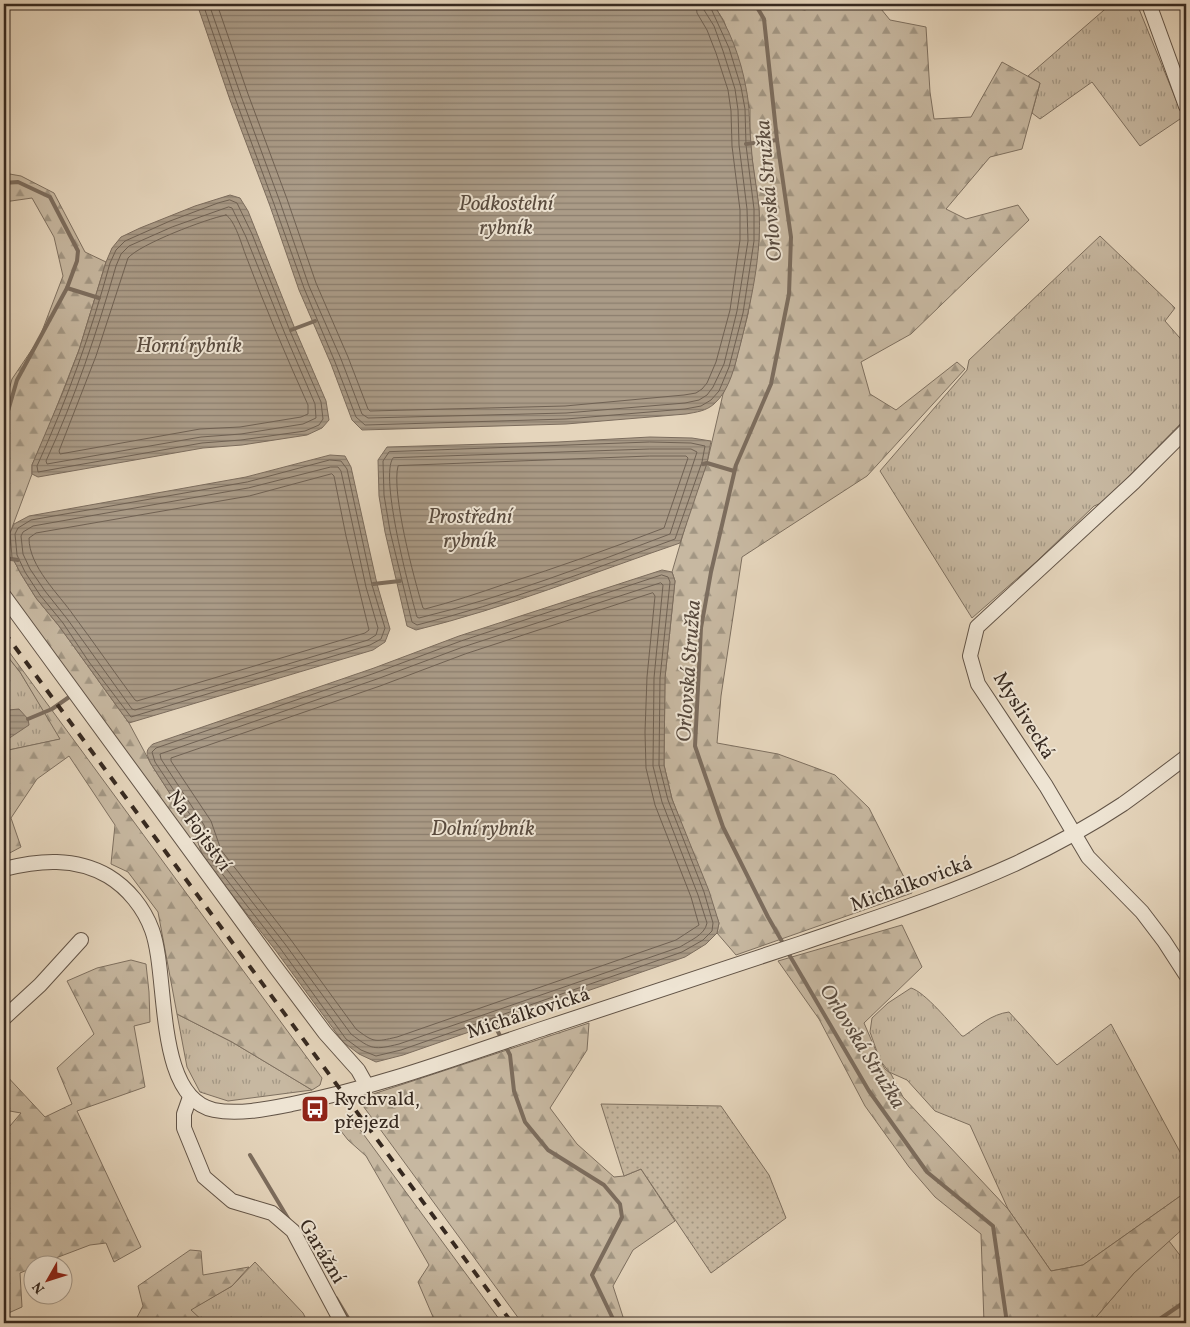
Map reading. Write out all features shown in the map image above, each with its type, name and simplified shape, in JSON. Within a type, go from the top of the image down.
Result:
[{"type":"street","points":[[1149,4],[1186,106]]},
{"type":"street","name":"Myslivecká","points":[[1186,430],[1134,482],[977,627],[970,656],[978,684],[1046,786],[1088,857],[1142,912],[1186,974]]},
{"type":"street","name":"Na Fojtství","points":[[4,596],[274,965],[325,1033],[358,1070],[367,1086]]},
{"type":"street","name":"Michálkovická","points":[[190,1097],[205,1107],[215,1110],[244,1111],[262,1110],[344,1094],[909,907],[1021,861],[1074,833],[1121,806],[1186,757]]},
{"type":"street","points":[[4,869],[44,862],[72,863],[91,868],[110,878],[134,898],[147,919],[156,943],[171,1054],[178,1078],[190,1097]]},
{"type":"street","points":[[4,1018],[40,985],[80,940]]},
{"type":"street","name":"Garážní","points":[[190,1097],[184,1114],[184,1128],[204,1177],[232,1200],[272,1213],[293,1231],[342,1323]]},
{"type":"green space","points":[[713,4],[792,4],[793,8],[805,10],[816,4],[877,4],[890,20],[926,27],[930,92],[934,119],[971,117],[1002,62],[1040,83],[1022,149],[990,157],[946,209],[966,219],[1018,205],[1029,220],[911,334],[861,362],[870,394],[896,410],[957,362],[965,369],[867,476],[742,557],[721,696],[717,743],[778,754],[835,775],[869,808],[912,893],[736,955],[717,933],[719,923],[672,799],[664,765],[665,678],[675,581],[672,572],[691,507],[707,463],[723,394],[734,368],[748,314],[759,241],[759,209],[750,144],[750,109],[724,21]]},
{"type":"green space","points":[[1111,4],[1137,4],[1183,117],[1140,146],[1092,82],[1040,119],[1032,113],[1040,83],[1028,76]]},
{"type":"green space","points":[[4,173],[21,176],[54,193],[85,252],[106,262],[79,350],[32,465],[32,474],[10,533],[12,557],[36,598],[59,626],[129,723],[151,764],[194,831],[204,859],[4,587],[4,408],[12,379],[39,339],[63,276],[54,237],[32,198],[4,202]]},
{"type":"green space","points":[[1100,236],[1175,308],[1165,321],[1186,345],[1186,418],[1104,502],[1094,506],[1036,562],[972,618],[880,471],[967,370],[969,360]]},
{"type":"green space","points":[[4,645],[322,1078],[320,1085],[312,1090],[232,1042],[177,1014],[158,912],[128,872],[111,864],[115,825],[69,756],[37,779],[11,818],[21,847],[4,856],[4,751],[60,739],[20,672],[4,652]]},
{"type":"green space","points":[[4,652],[20,672],[61,739],[4,751],[4,738],[8,739],[8,710],[4,722]]},
{"type":"green space","points":[[902,925],[922,967],[864,1023],[880,1060],[885,1069],[891,1074],[903,1097],[1008,1209],[1051,1271],[1083,1265],[1186,1192],[1186,1226],[1134,1273],[1091,1323],[984,1323],[981,1234],[935,1197],[909,1167],[865,1106],[819,1019],[778,961]]},
{"type":"green space","points":[[131,960],[146,964],[150,1022],[134,1026],[145,1087],[77,1111],[141,1247],[114,1262],[106,1243],[90,1245],[66,1254],[22,1254],[22,1272],[20,1273],[22,1307],[4,1315],[4,1133],[21,1113],[4,1110],[4,1073],[45,1117],[72,1104],[57,1068],[94,1034],[67,981],[97,968]]},
{"type":"green space","points":[[911,988],[930,1002],[962,1036],[991,1018],[1009,1012],[1057,1065],[1111,1024],[1186,1163],[1186,1192],[1083,1265],[1051,1271],[1008,1209],[970,1125],[935,1111],[907,1080],[889,1072],[880,1060],[870,1032],[872,1018],[888,1003]]},
{"type":"green space","points":[[177,1014],[232,1042],[312,1090],[228,1101],[200,1092],[187,1067]]},
{"type":"green space","points":[[589,1023],[587,1050],[550,1108],[577,1144],[614,1177],[624,1176],[641,1169],[675,1221],[633,1250],[613,1286],[625,1323],[522,1323],[358,1099]]},
{"type":"green space","points":[[601,1104],[721,1106],[769,1175],[786,1218],[711,1273],[641,1169],[624,1176]]},
{"type":"green space","points":[[353,1120],[502,1323],[421,1323],[433,1317],[418,1282],[429,1265],[366,1156],[348,1140],[337,1126]]},
{"type":"green space","points":[[1169,1241],[1186,1263],[1186,1323],[1091,1323],[1134,1273]]},
{"type":"green space","points":[[190,1250],[201,1251],[203,1275],[249,1267],[232,1286],[191,1310],[205,1323],[134,1323],[143,1306],[138,1286]]},
{"type":"green space","points":[[255,1262],[303,1313],[308,1323],[205,1323],[190,1310],[232,1286]]},
{"type":"water","name":"Podkostelní rybník","points":[[197,4],[713,4],[729,33],[744,77],[759,208],[759,243],[755,278],[734,369],[728,385],[720,398],[708,408],[686,414],[566,424],[362,430],[352,420],[331,364],[299,290]]},
{"type":"water","name":"Horní rybník","points":[[230,195],[240,198],[248,211],[326,401],[329,420],[322,428],[307,435],[242,445],[203,448],[38,477],[32,474],[32,465],[79,350],[112,248],[121,237],[140,228],[195,206]]},
{"type":"water","name":"Prostřední rybník","points":[[650,437],[692,438],[711,441],[707,463],[680,543],[549,590],[483,611],[416,630],[407,626],[385,532],[379,496],[378,460],[387,447],[558,442]]},
{"type":"water","points":[[330,455],[345,456],[351,467],[377,584],[390,629],[385,642],[373,650],[129,723],[59,626],[36,598],[21,574],[12,557],[10,533],[14,524],[29,516],[246,477]]},
{"type":"water","name":"Dolní rybník","points":[[662,570],[672,572],[675,581],[665,678],[664,765],[672,799],[709,891],[719,923],[717,933],[706,944],[685,957],[403,1055],[376,1062],[359,1054],[343,1042],[276,951],[204,859],[194,831],[151,764],[148,749],[153,744],[374,668],[459,636]]},
{"type":"water","points":[[19,709],[28,719],[29,725],[8,739],[4,738],[4,722],[8,710]]},
{"type":"waterway","name":"Orlovská Stružka","points":[[755,4],[764,19],[777,140],[791,237],[789,294],[771,384],[736,465],[711,572],[701,628],[695,746],[723,827],[784,945]]},
{"type":"waterway","points":[[746,144],[777,140]]},
{"type":"waterway","points":[[4,183],[18,182],[50,197],[78,251],[77,261],[67,288],[17,380],[6,418],[7,470],[4,481]]},
{"type":"waterway","points":[[67,288],[99,298]]},
{"type":"waterway","points":[[291,330],[315,321]]},
{"type":"waterway","points":[[703,464],[707,463],[734,471]]},
{"type":"waterway","points":[[4,558],[18,560]]},
{"type":"waterway","points":[[373,584],[400,581]]},
{"type":"waterway","points":[[28,719],[52,709],[72,695]]},
{"type":"waterway","name":"Orlovská Stružka","points":[[787,951],[869,1091],[927,1172],[993,1226],[1007,1323]]},
{"type":"waterway","points":[[492,1020],[510,1055],[514,1091],[525,1122],[548,1150],[604,1185],[620,1204],[622,1217],[592,1275],[615,1323]]},
{"type":"waterway","points":[[250,1155],[289,1220]]},
{"type":"waterway","points":[[336,1298],[351,1323]]},
{"type":"waterway","points":[[1154,1323],[1186,1301]]},
{"type":"railway","points":[[4,632],[512,1323]]},
{"type":"place","name":"Rychvald, přejezd","points":[[315,1109]]}]
